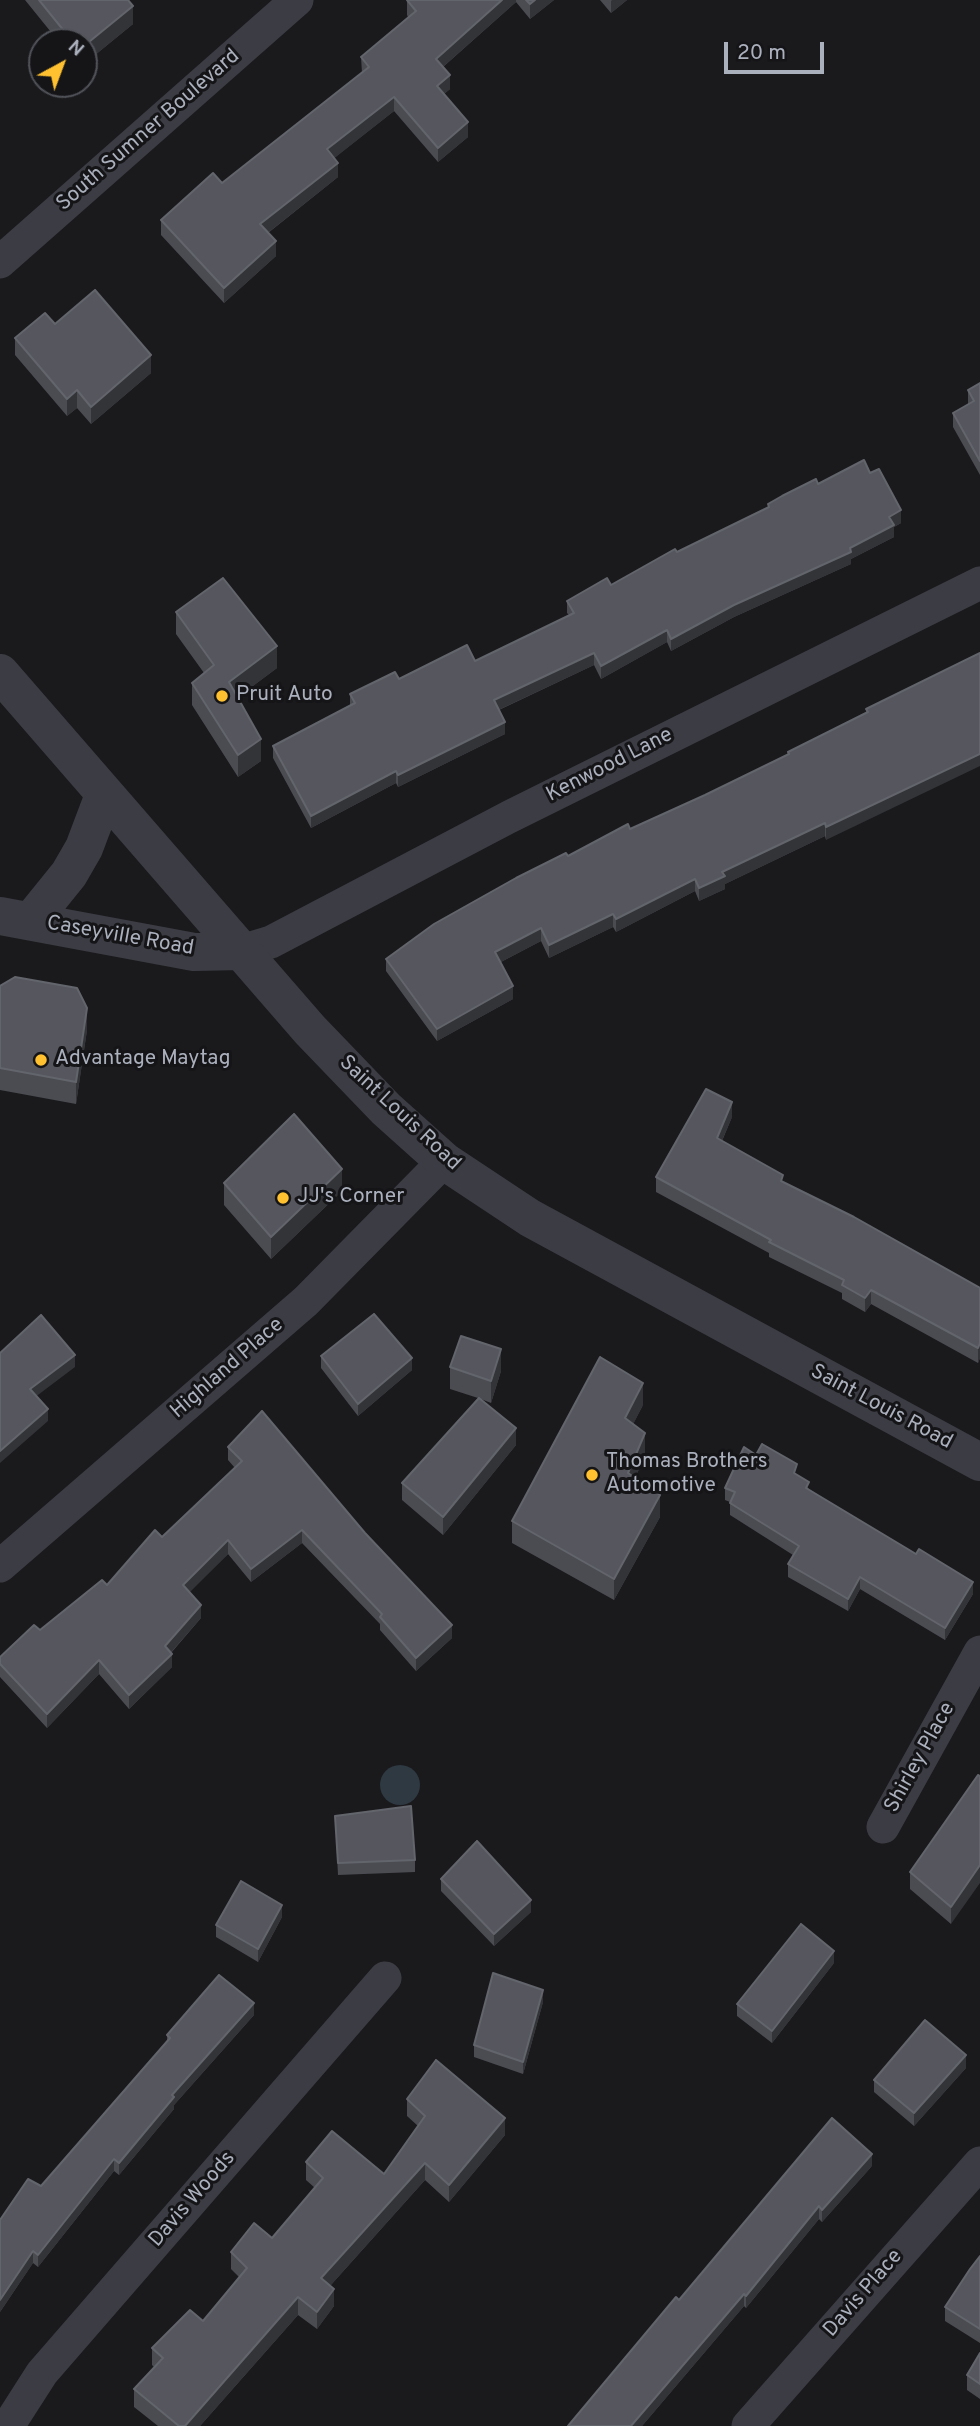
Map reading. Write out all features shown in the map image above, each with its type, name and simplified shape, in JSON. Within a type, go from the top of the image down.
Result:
[{"type":"street","name":"South Sumner Boulevard","points":[[0,262],[297,0]]},
{"type":"street","name":"Kenwood Lane","points":[[241,951],[271,942],[534,805],[980,583]]},
{"type":"street","name":"Saint Louis Road","points":[[0,673],[341,1063],[444,1161],[530,1218],[980,1462]]},
{"type":"street","points":[[16,918],[79,857],[104,795]]},
{"type":"street","name":"Caseyville Road","points":[[16,918],[194,952],[241,951]]},
{"type":"street","name":"Highland Place","points":[[0,1566],[306,1301],[444,1161]]},
{"type":"street","name":"Shirley Place","points":[[883,1827],[980,1653]]},
{"type":"street","name":"Davis Woods","points":[[8,2426],[42,2373],[385,1978]]},
{"type":"street","name":"Davis Place","points":[[748,2426],[980,2163]]},
{"type":"shaded area","points":[[400,1765],[408,1766],[414,1771],[419,1777],[419,1793],[414,1799],[408,1804],[400,1805],[392,1804],[386,1799],[381,1793],[380,1785],[381,1777],[386,1771],[392,1766]]},
{"type":"building","points":[[39,0],[128,0],[133,6],[98,35],[98,28],[62,28]]},
{"type":"building","points":[[407,0],[502,0],[436,59],[450,75],[437,86],[468,122],[438,148],[394,97],[327,149],[338,163],[260,224],[276,241],[224,288],[161,220],[213,173],[222,183],[369,67],[361,57],[416,11]]},
{"type":"building","points":[[95,290],[151,355],[91,407],[77,390],[67,399],[15,338],[45,313],[55,324]]},
{"type":"building","points":[[980,383],[980,461],[953,413],[974,401],[968,390]]},
{"type":"building","points":[[864,460],[870,473],[879,469],[901,510],[889,517],[894,525],[850,548],[851,552],[734,605],[671,639],[667,630],[601,666],[594,653],[494,700],[505,722],[398,775],[396,771],[311,816],[273,746],[355,703],[350,694],[395,672],[399,679],[467,645],[475,661],[574,613],[567,601],[607,578],[611,585],[675,549],[677,552],[769,507],[768,504],[816,479],[818,484]]},
{"type":"building","name":"Pruit Auto","points":[[223,578],[277,646],[229,682],[261,739],[238,755],[192,683],[214,665],[176,612]]},
{"type":"building","points":[[980,653],[980,754],[826,827],[825,823],[722,872],[725,876],[699,888],[695,879],[616,919],[613,914],[549,945],[541,928],[495,952],[513,986],[437,1029],[386,959],[434,924],[516,878],[566,853],[568,856],[628,824],[630,829],[705,795],[868,712],[866,709]]},
{"type":"building","name":"Advantage Maytag","points":[[15,977],[77,988],[87,1008],[76,1082],[0,1068],[0,986]]},
{"type":"building","points":[[706,1089],[732,1102],[717,1138],[783,1175],[781,1181],[854,1217],[980,1288],[978,1348],[871,1290],[865,1298],[842,1285],[844,1280],[769,1242],[771,1240],[656,1177]]},
{"type":"building","name":"JJ's Corner","points":[[294,1114],[342,1169],[271,1237],[224,1183]]},
{"type":"building","points":[[374,1314],[412,1358],[358,1404],[321,1356]]},
{"type":"building","points":[[41,1315],[75,1355],[30,1389],[48,1409],[0,1451],[0,1353]]},
{"type":"building","points":[[461,1336],[501,1349],[491,1381],[450,1367]]},
{"type":"building","name":"Thomas Brothers Automotive","points":[[600,1357],[643,1383],[625,1418],[645,1433],[628,1473],[660,1495],[614,1579],[512,1521]]},
{"type":"building","points":[[479,1398],[516,1428],[443,1517],[402,1483]]},
{"type":"building","points":[[262,1411],[365,1533],[452,1625],[416,1658],[380,1617],[382,1614],[302,1530],[251,1569],[228,1540],[183,1585],[201,1605],[165,1646],[172,1654],[129,1695],[99,1660],[47,1714],[0,1664],[0,1657],[34,1625],[40,1630],[102,1580],[107,1585],[155,1530],[162,1537],[242,1461],[228,1447]]},
{"type":"building","points":[[762,1444],[797,1464],[794,1473],[809,1482],[806,1488],[916,1554],[919,1549],[973,1582],[945,1628],[860,1577],[848,1599],[788,1564],[799,1546],[730,1503],[735,1492],[725,1488],[744,1447],[756,1455]]},
{"type":"building","points":[[978,1775],[980,1865],[951,1907],[910,1872]]},
{"type":"building","points":[[411,1806],[415,1860],[338,1863],[335,1816]]},
{"type":"building","points":[[477,1841],[531,1900],[494,1934],[441,1879]]},
{"type":"building","points":[[241,1881],[282,1905],[258,1949],[216,1925]]},
{"type":"building","points":[[801,1924],[834,1951],[772,2031],[737,2004]]},
{"type":"building","points":[[493,1973],[543,1990],[523,2062],[474,2045]]},
{"type":"building","points":[[219,1975],[254,2003],[172,2095],[174,2097],[119,2163],[114,2159],[38,2255],[33,2251],[0,2300],[0,2220],[28,2179],[41,2186],[170,2038],[167,2035]]},
{"type":"building","points":[[925,2020],[966,2055],[914,2113],[874,2080]]},
{"type":"building","points":[[436,2060],[505,2118],[449,2185],[425,2163],[321,2278],[334,2289],[317,2312],[298,2297],[185,2426],[179,2426],[134,2389],[163,2358],[152,2348],[190,2310],[203,2321],[247,2268],[231,2252],[254,2223],[272,2238],[323,2178],[306,2162],[332,2131],[384,2174],[425,2116],[407,2099]]},
{"type":"building","points":[[832,2118],[872,2154],[822,2210],[819,2206],[746,2296],[744,2294],[631,2426],[568,2426],[676,2297],[679,2300]]},
{"type":"building","points":[[980,2256],[980,2329],[945,2307]]},
{"type":"building","points":[[980,2353],[980,2384],[967,2375]]},
{"type":"place","name":"Pruit Auto","points":[[222,696]]},
{"type":"place","name":"Advantage Maytag","points":[[41,1060]]},
{"type":"place","name":"JJ's Corner","points":[[283,1198]]},
{"type":"place","name":"Thomas Brothers Automotive","points":[[592,1475]]}]
